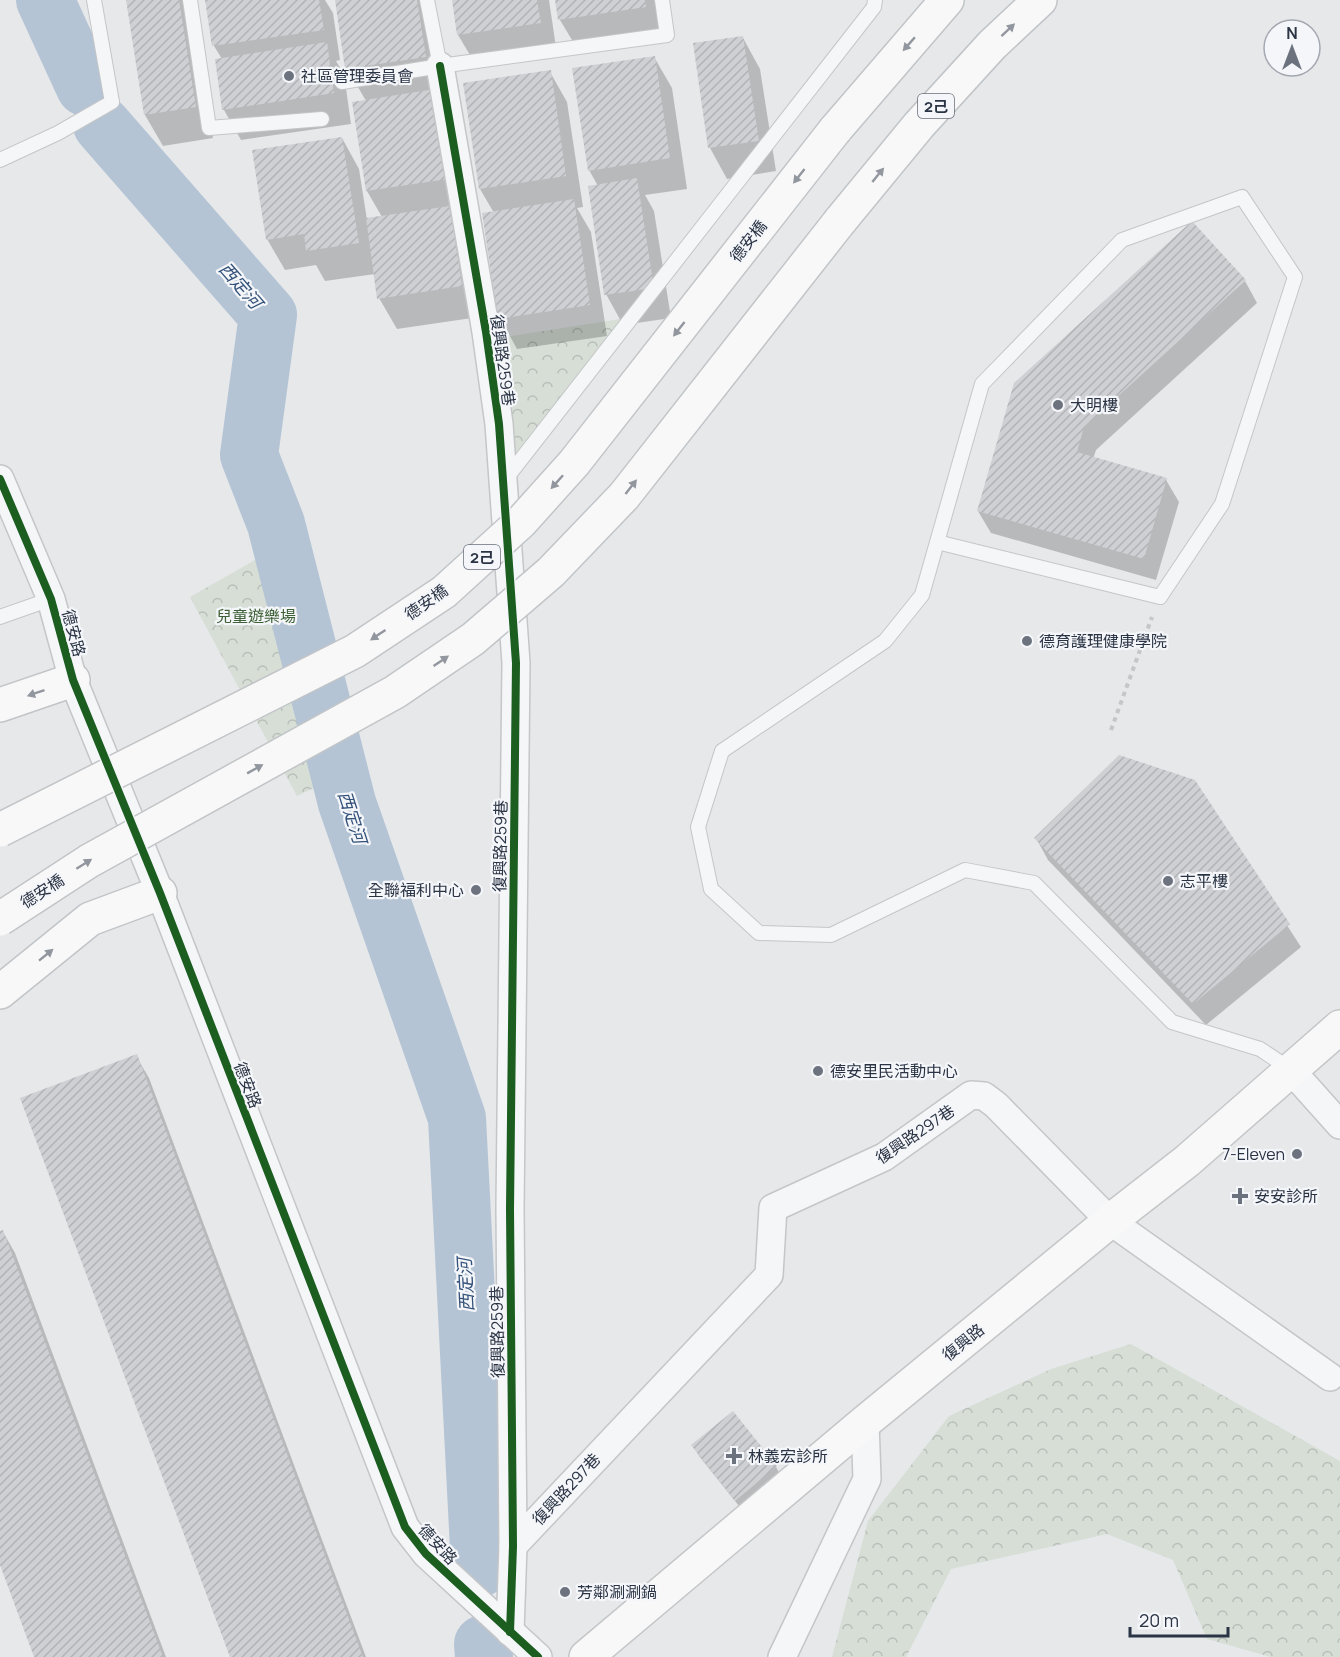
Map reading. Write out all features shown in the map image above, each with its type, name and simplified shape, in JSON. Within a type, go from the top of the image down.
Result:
[{"type":"main road","name":"德安橋","points":[[0,830],[355,651],[444,592],[521,522],[574,463],[835,130],[947,0]]},
{"type":"main road","name":"德安橋","points":[[0,919],[88,861],[395,692],[473,639],[551,572],[624,496],[840,220],[935,107],[992,45],[1040,0]]},
{"type":"main road","points":[[0,705],[73,680]]},
{"type":"main road","points":[[0,992],[90,919],[160,893]]},
{"type":"main road","name":"復興路","points":[[586,1657],[865,1422],[1110,1221],[1187,1161],[1340,1027]]},
{"type":"street","name":"復興路259巷","points":[[440,66],[486,332],[499,424],[516,663],[510,1209],[513,1546],[510,1632]]},
{"type":"street","name":"德安路","points":[[0,479],[51,599],[73,680],[160,893],[405,1527],[426,1554],[538,1657]]},
{"type":"street","points":[[1290,1069],[1340,1125]]},
{"type":"street","name":"復興路297巷","points":[[513,1546],[769,1275],[773,1208],[884,1157],[971,1095],[984,1096],[996,1105],[1110,1221],[1330,1377]]},
{"type":"street","points":[[782,1657],[867,1479],[865,1422]]},
{"type":"lane","points":[[0,160],[58,133],[112,102],[94,0]]},
{"type":"lane","points":[[190,0],[209,128],[322,119]]},
{"type":"lane","name":"復興路259巷","points":[[427,0],[440,66]]},
{"type":"lane","points":[[342,82],[440,66],[667,35],[662,0]]},
{"type":"lane","points":[[502,483],[874,7],[875,0]]},
{"type":"lane","points":[[937,542],[1160,597],[1222,504],[1295,277],[1242,197],[1122,240],[982,384],[937,542],[922,595],[885,641],[722,751],[698,827],[711,889],[759,933],[831,935],[965,870],[1034,882],[1172,1022],[1260,1049],[1290,1069]]},
{"type":"lane","points":[[0,617],[51,599]]},
{"type":"path","points":[[1111,730],[1160,597]]},
{"type":"green space","points":[[621,319],[505,472],[492,339]]},
{"type":"green space","name":"兒童遊樂場","points":[[283,544],[359,767],[297,796],[190,597]]},
{"type":"green space","points":[[1131,1344],[1340,1461],[1340,1657],[1271,1657],[1207,1639],[1173,1560],[1107,1534],[951,1569],[906,1657],[832,1657],[868,1521],[949,1416],[1051,1369]]},
{"type":"building","points":[[126,0],[179,0],[196,107],[144,115]]},
{"type":"building","points":[[205,0],[319,0],[324,30],[212,46]]},
{"type":"building","points":[[335,0],[417,0],[426,57],[345,69]]},
{"type":"building","points":[[452,0],[537,0],[541,23],[457,35]]},
{"type":"building","points":[[555,0],[645,0],[646,7],[558,20]]},
{"type":"building","points":[[743,36],[759,141],[708,148],[693,43]]},
{"type":"building","points":[[327,42],[334,93],[222,110],[215,59]]},
{"type":"building","points":[[655,56],[670,158],[588,171],[572,68]]},
{"type":"building","points":[[551,70],[566,176],[479,189],[463,83]]},
{"type":"building","points":[[435,89],[448,179],[366,191],[352,102]]},
{"type":"building","points":[[342,137],[359,243],[306,251],[304,234],[266,240],[252,150]]},
{"type":"building","points":[[637,178],[654,288],[604,295],[588,186]]},
{"type":"building","points":[[574,199],[590,305],[498,319],[482,213]]},
{"type":"building","points":[[450,206],[462,286],[377,299],[366,218]]},
{"type":"building","name":"大明樓","points":[[1192,221],[1246,280],[1084,427],[1077,452],[1167,478],[1144,559],[977,511],[1014,383]]},
{"type":"building","name":"志平樓","points":[[1119,755],[1195,780],[1290,924],[1193,1004],[1034,838]]},
{"type":"building","points":[[137,1054],[363,1657],[230,1657],[20,1098]]},
{"type":"building","points":[[3,1230],[163,1657],[34,1657],[0,1565],[0,1231]]},
{"type":"building","name":"林義宏診所","points":[[733,1411],[777,1466],[735,1501],[691,1445]]},
{"type":"waterway","name":"西定河","points":[[45,0],[85,87]]},
{"type":"waterway","name":"西定河","points":[[102,125],[268,315],[249,455],[276,524],[347,803],[457,1118],[480,1568]]},
{"type":"waterway","name":"西定河","points":[[483,1644],[484,1657]]},
{"type":"cycle path","points":[[440,66],[486,332],[499,424],[516,663],[510,1209],[513,1546],[510,1632]]},
{"type":"cycle path","points":[[0,479],[51,599],[73,680],[160,893],[405,1527],[426,1554],[538,1657]]},
{"type":"place","name":"社區管理委員會","points":[[289,76]]},
{"type":"place","name":"大明樓","points":[[1058,405]]},
{"type":"place","name":"德育護理健康學院","points":[[1027,641]]},
{"type":"place","name":"志平樓","points":[[1168,881]]},
{"type":"place","name":"全聯福利中心","points":[[476,890]]},
{"type":"place","name":"德安里民活動中心","points":[[818,1071]]},
{"type":"place","name":"7-Eleven","points":[[1297,1154]]},
{"type":"place","name":"安安診所","points":[[1240,1196]]},
{"type":"place","name":"林義宏診所","points":[[734,1456]]},
{"type":"place","name":"芳鄰涮涮鍋","points":[[565,1592]]}]
